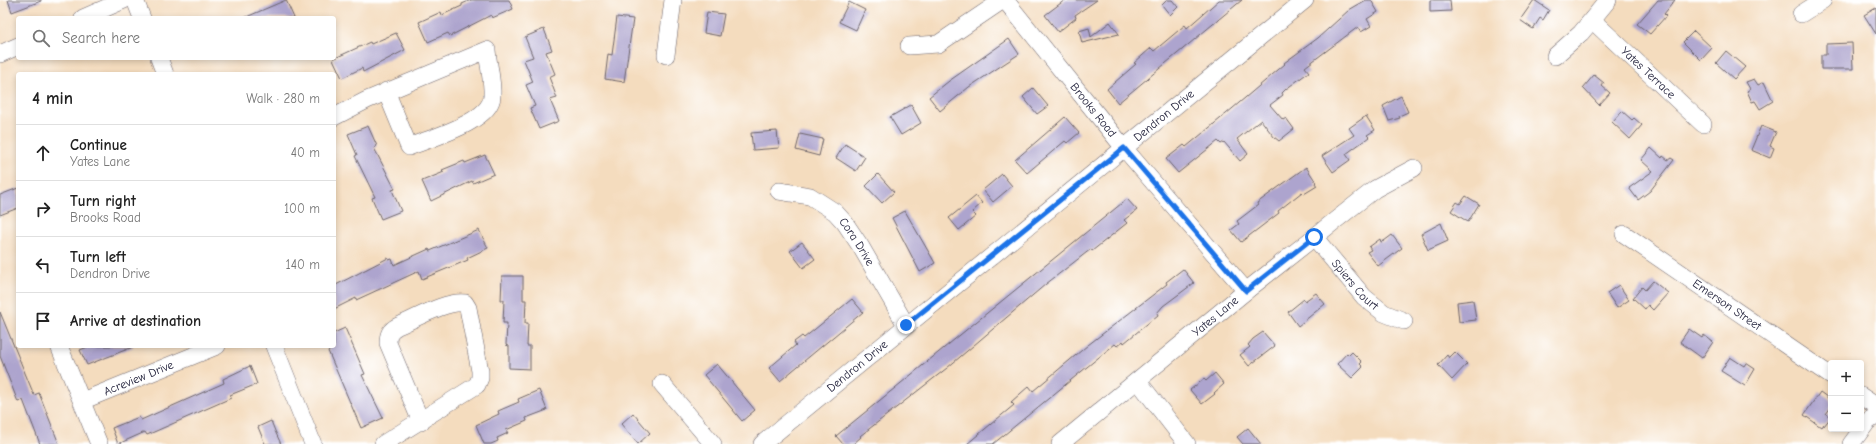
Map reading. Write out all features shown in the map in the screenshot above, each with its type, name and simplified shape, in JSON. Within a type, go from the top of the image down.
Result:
[{"type":"street","points":[[88,16],[124,0]]},
{"type":"street","points":[[135,0],[141,16]]},
{"type":"street","points":[[666,55],[673,0]]},
{"type":"street","points":[[909,46],[938,44],[1004,0]]},
{"type":"street","name":"Brooks Road","points":[[1004,0],[1124,148],[1246,291]]},
{"type":"street","name":"Dendron Drive","points":[[762,444],[1305,0]]},
{"type":"street","points":[[1555,56],[1576,37],[1608,0]]},
{"type":"street","points":[[1801,14],[1823,0]]},
{"type":"street","name":"Yates Terrace","points":[[1592,20],[1703,124]]},
{"type":"street","points":[[0,54],[16,47]]},
{"type":"street","points":[[336,116],[386,91],[487,50],[492,97],[485,112],[461,126],[409,147],[386,91]]},
{"type":"street","points":[[159,60],[164,72]]},
{"type":"street","name":"Yates Lane","points":[[1060,444],[1246,291],[1375,189],[1414,168]]},
{"type":"street","name":"Cora Drive","points":[[779,191],[810,196],[835,212],[845,223],[906,325]]},
{"type":"street","name":"Emerson Street","points":[[1624,234],[1828,374]]},
{"type":"street","name":"Spiers Court","points":[[1314,237],[1364,297],[1384,313],[1404,321]]},
{"type":"street","points":[[383,444],[421,422],[477,385],[480,378],[468,308],[465,303],[459,302],[448,305],[392,329],[388,335],[388,343],[421,422]]},
{"type":"street","points":[[60,348],[99,444]]},
{"type":"street","name":"Acreview Drive","points":[[82,401],[212,348]]},
{"type":"street","points":[[275,348],[313,444]]},
{"type":"street","points":[[1138,381],[1187,444]]},
{"type":"street","points":[[662,384],[713,444]]},
{"type":"street","points":[[1864,398],[1876,406]]},
{"type":"street","points":[[1851,444],[1868,421],[1876,416]]},
{"type":"building","points":[[8,0],[41,0],[41,1],[12,12]]},
{"type":"building","points":[[286,0],[293,16],[249,16]]},
{"type":"building","points":[[471,0],[509,0],[513,9],[492,18],[491,15],[450,36],[448,33],[428,42],[419,22],[441,12],[442,15]]},
{"type":"building","points":[[1065,0],[1097,0],[1075,15],[1076,18],[1058,32],[1045,15]]},
{"type":"building","points":[[1167,0],[1172,0],[1178,7],[1170,15],[1162,5]]},
{"type":"building","points":[[1219,0],[1242,0],[1118,103],[1107,89],[1136,64],[1134,63],[1151,48],[1154,51],[1185,25],[1187,28]]},
{"type":"building","points":[[1366,0],[1371,0],[1378,12],[1367,19],[1371,26],[1361,32],[1358,27],[1305,67],[1309,72],[1286,89],[1282,93],[1283,95],[1270,105],[1283,120],[1286,118],[1294,129],[1279,141],[1261,120],[1237,139],[1248,154],[1240,161],[1224,142],[1221,144],[1218,141],[1178,173],[1166,159],[1184,145],[1186,147],[1285,64],[1284,63],[1318,38],[1349,10]]},
{"type":"building","points":[[1430,0],[1450,0],[1451,11],[1430,12]]},
{"type":"building","points":[[1534,0],[1549,10],[1543,20],[1540,18],[1533,29],[1520,20]]},
{"type":"building","points":[[1658,0],[1675,0],[1664,14],[1666,16],[1650,34],[1637,24]]},
{"type":"building","points":[[849,2],[865,10],[856,30],[839,22]]},
{"type":"building","points":[[1876,8],[1876,34],[1864,15]]},
{"type":"building","points":[[707,12],[724,14],[720,36],[704,33]]},
{"type":"building","points":[[617,17],[633,19],[624,82],[605,79],[608,54],[612,55]]},
{"type":"building","points":[[1110,22],[1119,34],[1082,43],[1079,31],[1089,28],[1091,37]]},
{"type":"building","points":[[544,29],[552,50],[546,52],[555,74],[549,77],[557,98],[550,100],[559,121],[539,129],[530,108],[535,106],[526,85],[533,82],[524,60],[533,57],[525,37]]},
{"type":"building","points":[[1694,31],[1712,48],[1701,60],[1683,42]]},
{"type":"building","points":[[396,33],[405,50],[363,72],[362,68],[342,78],[333,60],[370,42],[371,44]]},
{"type":"building","points":[[1009,39],[1019,54],[969,87],[940,111],[929,97],[949,81]]},
{"type":"building","points":[[1852,43],[1853,69],[1821,69],[1821,55],[1826,55],[1826,44]]},
{"type":"building","points":[[1726,51],[1745,67],[1734,79],[1716,63]]},
{"type":"building","points":[[1594,75],[1604,83],[1602,86],[1610,93],[1599,105],[1583,88]]},
{"type":"building","points":[[1754,79],[1758,85],[1764,82],[1773,101],[1760,109],[1755,101],[1752,102],[1747,91],[1750,89],[1746,82]]},
{"type":"building","points":[[1033,88],[1048,106],[1037,114],[1023,97]]},
{"type":"building","points":[[1401,96],[1408,112],[1399,116],[1400,118],[1389,121],[1383,106]]},
{"type":"building","points":[[911,105],[921,123],[901,135],[890,117]]},
{"type":"building","points":[[1622,111],[1632,120],[1634,118],[1642,125],[1630,139],[1612,122]]},
{"type":"building","points":[[1366,116],[1375,130],[1367,135],[1369,137],[1346,154],[1350,160],[1333,172],[1322,156],[1354,135],[1349,128]]},
{"type":"building","points":[[1065,117],[1079,133],[1067,143],[1065,141],[1027,173],[1015,160]]},
{"type":"building","points":[[368,126],[377,146],[374,148],[395,189],[392,190],[401,211],[381,219],[372,198],[375,197],[355,156],[357,155],[348,134]]},
{"type":"building","points":[[1761,126],[1776,132],[1770,146],[1774,148],[1770,158],[1751,150]]},
{"type":"building","points":[[777,131],[779,148],[753,150],[751,133]]},
{"type":"building","points":[[800,134],[823,139],[819,156],[796,150]]},
{"type":"building","points":[[845,144],[865,157],[856,171],[836,158]]},
{"type":"building","points":[[1651,148],[1662,158],[1663,156],[1668,160],[1671,158],[1674,160],[1650,191],[1638,200],[1629,188],[1653,171],[1641,160]]},
{"type":"building","points":[[485,155],[494,174],[473,183],[472,181],[431,201],[422,181],[444,172],[442,170],[464,161],[465,163]]},
{"type":"building","points":[[1306,167],[1317,186],[1304,194],[1302,192],[1278,211],[1279,213],[1241,242],[1231,230],[1239,224],[1237,221],[1258,205],[1257,203]]},
{"type":"building","points":[[878,174],[894,192],[882,203],[866,186]]},
{"type":"building","points":[[1002,174],[1012,186],[993,202],[983,190]]},
{"type":"building","points":[[16,189],[16,209],[0,215],[0,195]]},
{"type":"building","points":[[976,196],[982,203],[972,212],[976,216],[959,230],[949,218]]},
{"type":"building","points":[[1466,196],[1479,204],[1468,222],[1451,211],[1457,202],[1460,204]]},
{"type":"building","points":[[1127,199],[1137,210],[1124,220],[1127,223],[1092,251],[1091,249],[1046,284],[947,368],[860,436],[861,437],[853,444],[843,444],[836,436]]},
{"type":"building","points":[[905,211],[935,263],[920,272],[892,218]]},
{"type":"building","points":[[1441,223],[1448,241],[1428,250],[1421,234]]},
{"type":"building","points":[[479,230],[488,248],[467,258],[468,260],[422,279],[419,271],[336,308],[336,285],[388,258],[389,260],[392,259],[394,265],[429,249],[430,251]]},
{"type":"building","points":[[1392,235],[1402,248],[1378,266],[1367,252],[1371,250],[1369,247],[1380,239],[1381,242],[1384,241]]},
{"type":"building","points":[[802,242],[815,259],[803,268],[790,251]]},
{"type":"building","points":[[1183,269],[1194,283],[1163,306],[1157,313],[1158,315],[1124,343],[1123,341],[1117,346],[1115,344],[993,444],[967,444],[1014,405],[1011,402],[1029,386],[1033,391],[1088,345],[1167,284],[1166,282]]},
{"type":"building","points":[[502,276],[523,276],[523,300],[526,300],[525,323],[528,323],[527,346],[530,346],[530,369],[509,368],[509,346],[506,345],[507,323],[503,323],[504,300],[501,300]]},
{"type":"building","points":[[1653,281],[1668,293],[1653,310],[1648,305],[1645,309],[1633,298],[1642,287],[1645,290]]},
{"type":"building","points":[[1619,285],[1629,300],[1617,308],[1607,293]]},
{"type":"building","points":[[1316,293],[1325,304],[1298,326],[1288,312],[1304,299],[1305,301]]},
{"type":"building","points":[[852,299],[863,312],[780,381],[769,368],[796,345],[794,342],[802,336],[804,338]]},
{"type":"building","points":[[1473,300],[1476,320],[1459,322],[1457,302]]},
{"type":"building","points":[[0,312],[34,395],[39,393],[59,444],[40,444],[23,400],[18,402],[0,356]]},
{"type":"building","points":[[345,328],[365,374],[362,375],[383,418],[361,428],[328,351],[330,350],[329,348],[336,348],[336,332]]},
{"type":"building","points":[[1689,329],[1702,338],[1704,335],[1713,342],[1702,358],[1680,342]]},
{"type":"building","points":[[1263,332],[1275,346],[1249,366],[1240,355],[1250,347],[1248,345],[1253,339]]},
{"type":"building","points":[[85,348],[130,348],[87,365],[80,350]]},
{"type":"building","points":[[1352,352],[1362,362],[1360,364],[1363,367],[1352,378],[1337,364],[1347,353],[1349,355]]},
{"type":"building","points":[[1455,352],[1467,364],[1452,380],[1438,365],[1447,355],[1449,358]]},
{"type":"building","points":[[1730,357],[1744,366],[1746,363],[1755,369],[1745,386],[1721,371]]},
{"type":"building","points":[[717,364],[755,410],[742,421],[704,375]]},
{"type":"building","points":[[250,366],[257,384],[230,395],[231,398],[147,435],[145,432],[118,444],[112,428],[139,417],[141,420],[224,383],[223,379]]},
{"type":"building","points":[[1215,373],[1224,384],[1214,393],[1215,394],[1202,404],[1190,390],[1204,379],[1206,381]]},
{"type":"building","points":[[539,390],[547,410],[526,418],[527,421],[506,430],[508,433],[497,438],[498,441],[491,444],[484,444],[476,425],[499,414],[498,411],[519,402],[518,399]]},
{"type":"building","points":[[1820,392],[1828,398],[1828,411],[1826,414],[1828,415],[1828,421],[1824,426],[1823,424],[1821,427],[1804,415]]},
{"type":"building","points":[[633,413],[650,433],[638,444],[621,424]]},
{"type":"building","points":[[271,421],[281,444],[265,444],[258,427]]},
{"type":"building","points":[[1248,428],[1261,444],[1243,444],[1237,437]]},
{"type":"route","points":[[906,325],[1124,148],[1246,291],[1314,237]]}]
